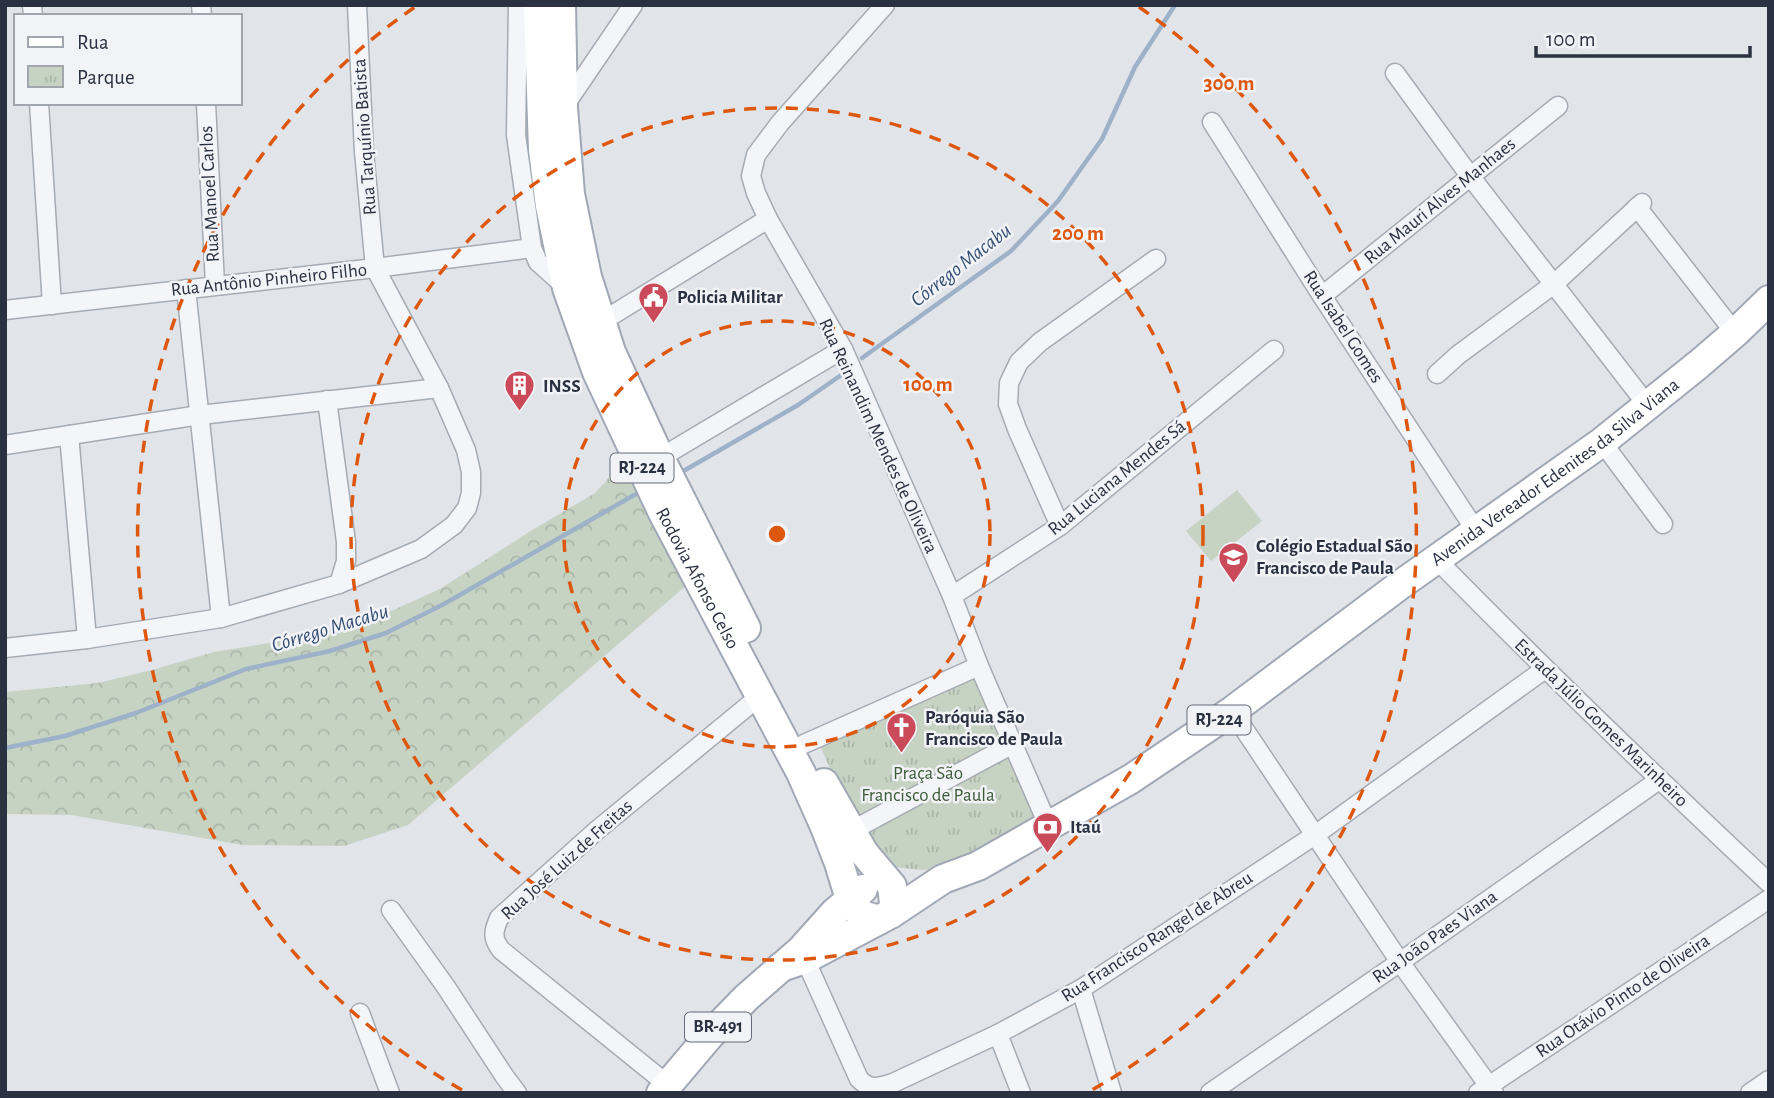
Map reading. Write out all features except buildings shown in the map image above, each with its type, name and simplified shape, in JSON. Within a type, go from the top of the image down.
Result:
[{"type":"main road","name":"Rodovia Afonso Celso","points":[[538,5],[528,67],[550,206],[567,288],[597,372],[663,513],[801,773],[825,827],[850,899]]},
{"type":"main road","name":"Rodovia Afonso Celso","points":[[561,5],[562,108],[570,194],[587,277],[611,352],[660,458],[804,744],[864,853],[892,886],[894,894],[886,917]]},
{"type":"main road","name":"Avenida Vereador Edenites da Silva Viana","points":[[665,1089],[747,997],[793,963],[886,917],[943,879],[978,866],[1131,779],[1232,711],[1399,585],[1602,442],[1735,333],[1769,300]]},
{"type":"main road","name":"Avenida Vereador Edenites da Silva Viana","points":[[793,963],[835,912],[866,887],[895,875],[943,879]]},
{"type":"main road","points":[[850,899],[862,915],[886,917]]},
{"type":"street","name":"Rua Tarquínio Batista","points":[[357,5],[374,268]]},
{"type":"street","points":[[518,5],[528,67],[516,135],[531,248],[538,262],[567,288]]},
{"type":"street","points":[[562,108],[633,5]]},
{"type":"street","name":"Rua Reinandim Mendes de Oliveira","points":[[885,5],[780,123],[756,155],[751,176],[768,219],[843,349],[952,596],[979,666],[1048,825]]},
{"type":"street","points":[[1395,73],[1470,176],[1648,406]]},
{"type":"street","points":[[39,105],[52,305]]},
{"type":"street","name":"Rua Manoel Carlos","points":[[206,105],[215,285]]},
{"type":"street","name":"Rua Mauri Alves Manhaes","points":[[1322,296],[1558,106]]},
{"type":"street","name":"Rua Isabel Gomes","points":[[1212,122],[1476,531]]},
{"type":"street","points":[[1437,374],[1458,355],[1554,284],[1640,205],[1735,333]]},
{"type":"street","points":[[601,322],[768,219]]},
{"type":"street","name":"Rua Antônio Pinheiro Filho","points":[[5,310],[531,248]]},
{"type":"street","points":[[1060,526],[1008,404],[1009,383],[1019,362],[1040,342],[1156,259]]},
{"type":"street","points":[[5,648],[88,639],[221,618],[339,584],[421,549],[454,525],[467,508],[471,493],[471,472],[466,450],[439,387],[374,268]]},
{"type":"street","points":[[186,289],[221,618]]},
{"type":"street","points":[[660,458],[843,349]]},
{"type":"street","name":"Rua Luciana Mendes Sá","points":[[952,596],[1060,526],[1274,350]]},
{"type":"street","points":[[5,445],[200,415],[439,387]]},
{"type":"street","points":[[327,400],[345,542],[346,561],[339,584]]},
{"type":"street","points":[[69,435],[88,639]]},
{"type":"street","points":[[1602,442],[1663,524]]},
{"type":"street","name":"Estrada Júlio Gomes Marinheiro","points":[[1437,560],[1659,780],[1769,883]]},
{"type":"street","points":[[804,744],[979,666]]},
{"type":"street","name":"Rua Francisco Rangel de Abreu","points":[[793,963],[859,1079],[866,1086],[874,1087],[893,1083],[998,1034],[1081,989],[1315,835],[1545,669]]},
{"type":"street","name":"Rua José Luiz de Freitas","points":[[665,1089],[501,950],[495,942],[494,929],[499,918],[596,831],[760,695]]},
{"type":"street","points":[[1232,711],[1487,1090]]},
{"type":"street","points":[[851,831],[1013,744]]},
{"type":"street","name":"Rua João Paes Viana","points":[[1210,1093],[1659,780]]},
{"type":"street","name":"Rua Otávio Pinto de Oliveira","points":[[1487,1090],[1769,899]]},
{"type":"street","points":[[391,910],[517,1093]]},
{"type":"street","points":[[1081,989],[1112,1093]]},
{"type":"street","points":[[360,1013],[390,1093]]},
{"type":"street","points":[[998,1034],[1021,1093]]},
{"type":"street","points":[[1751,1093],[1769,1080]]},
{"type":"green space","points":[[627,454],[688,584],[408,825],[344,846],[243,845],[71,815],[5,814],[5,692],[98,683],[214,652],[276,642],[338,627],[391,611],[440,589],[595,493]]},
{"type":"green space","points":[[1237,490],[1262,521],[1211,561],[1186,531]]},
{"type":"green space","name":"Praça São Francisco de Paula","points":[[975,674],[1034,817],[972,854],[933,869],[893,867],[860,838],[819,743]]},
{"type":"waterway","name":"Córrego Macabu","points":[[862,358],[1011,251],[1058,201],[1102,139],[1135,67],[1175,5]]},
{"type":"waterway","name":"Córrego Macabu","points":[[680,473],[798,405],[847,371]]},
{"type":"waterway","name":"Córrego Macabu","points":[[5,748],[65,736],[136,713],[246,669],[330,651],[386,633],[444,604],[643,490]]},
{"type":"place","name":"Policia Militar","points":[[654,324]]},
{"type":"place","name":"INSS","points":[[520,413]]},
{"type":"place","name":"Colégio Estadual São Francisco de Paula","points":[[1233,584]]},
{"type":"place","name":"Paróquia São Francisco de Paula","points":[[902,755]]},
{"type":"place","name":"Itaú","points":[[1047,854]]}]
